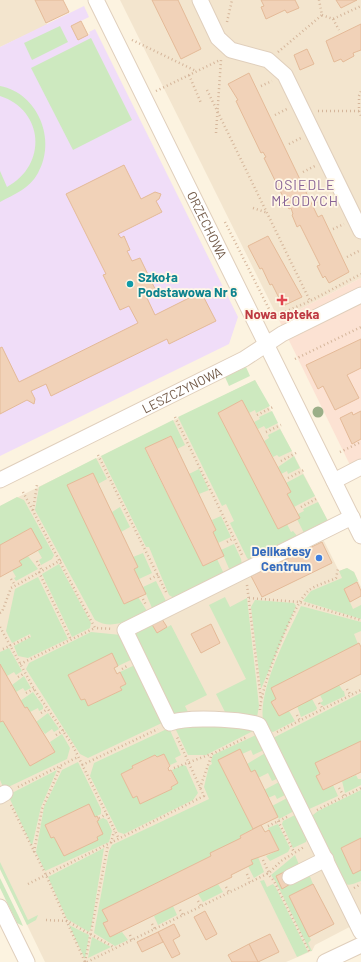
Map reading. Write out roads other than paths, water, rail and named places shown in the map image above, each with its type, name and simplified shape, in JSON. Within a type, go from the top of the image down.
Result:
[{"type":"street","name":"ORZECHOWA","points":[[96,0],[361,536]]},
{"type":"street","points":[[200,0],[218,38],[231,50],[268,60],[285,75],[361,231]]},
{"type":"street","name":"LESZCZYNOWA","points":[[0,480],[244,359],[282,334],[361,295]]},
{"type":"street","points":[[334,481],[361,467]]},
{"type":"street","points":[[352,517],[172,605],[125,630],[170,723],[189,719],[244,721],[262,731],[361,932]]},
{"type":"street","points":[[290,877],[326,860]]},
{"type":"street","points":[[0,907],[7,936],[27,962]]},
{"type":"street","points":[[325,962],[361,945]]},
{"type":"place","name":"Szkoła Podstawowa Nr 6","points":[[130,284]]},
{"type":"place","name":"Nowa apteka","points":[[282,300]]},
{"type":"place","name":"Delikatesy Centrum","points":[[319,558]]},
{"type":"district","name":"OSIEDLE MŁODYCH","points":[[305,192]]}]
